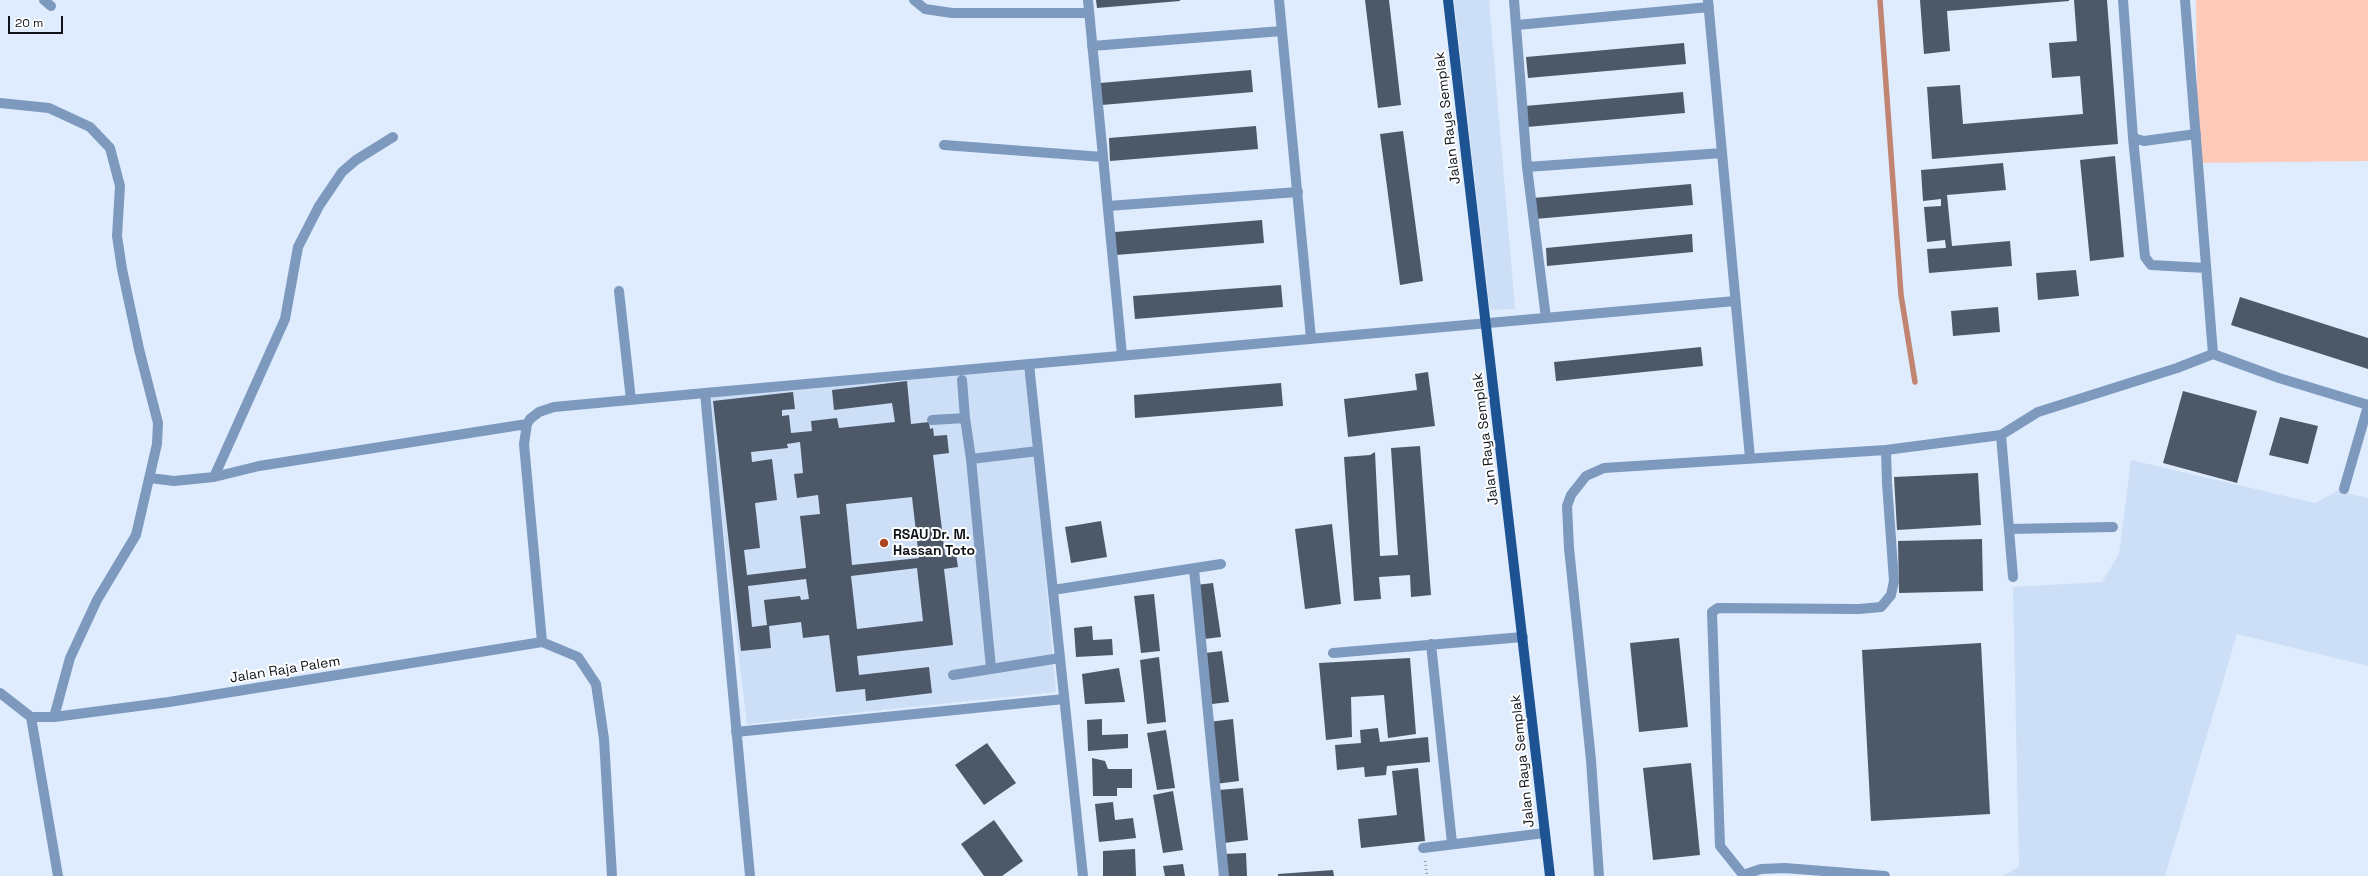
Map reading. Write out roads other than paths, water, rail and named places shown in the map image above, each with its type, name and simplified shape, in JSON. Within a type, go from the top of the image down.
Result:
[{"type":"main road","name":"Jalan Raya Semplak","points":[[1448,0],[1487,324],[1550,876]]},
{"type":"street","points":[[914,0],[925,9],[952,13],[1089,13]]},
{"type":"street","points":[[1088,0],[1122,355]]},
{"type":"street","points":[[1279,0],[1312,338]]},
{"type":"street","points":[[1514,0],[1527,167],[1546,318]]},
{"type":"street","points":[[2123,0],[2133,138],[2145,257],[2151,264],[2206,268]]},
{"type":"street","points":[[2185,0],[2213,354]]},
{"type":"street","points":[[1517,25],[1709,3],[1750,458]]},
{"type":"street","points":[[1092,46],[1282,30]]},
{"type":"street","points":[[0,103],[49,108],[90,127],[110,148],[120,186],[117,236],[122,269],[142,363],[158,423],[157,444],[136,535],[97,600],[70,658],[54,717]]},
{"type":"street","points":[[2133,138],[2144,141],[2196,134]]},
{"type":"street","points":[[214,477],[285,319],[298,247],[319,206],[342,172],[356,160],[393,137]]},
{"type":"street","points":[[944,145],[1103,157]]},
{"type":"street","points":[[1527,167],[1722,153]]},
{"type":"street","points":[[1108,206],[1298,192]]},
{"type":"street","points":[[619,291],[631,400]]},
{"type":"street","points":[[612,876],[604,739],[596,684],[578,657],[542,642],[524,444],[527,424],[530,418],[539,412],[554,407],[1735,301]]},
{"type":"street","points":[[1599,876],[1591,760],[1569,548],[1567,506],[1571,495],[1586,476],[1604,468],[1886,450],[2001,435],[2038,412],[2177,368],[2213,354],[2279,378],[2368,406],[2344,489]]},
{"type":"street","points":[[1029,364],[1083,876]]},
{"type":"street","points":[[962,380],[991,668]]},
{"type":"street","points":[[705,393],[750,876]]},
{"type":"street","points":[[932,420],[965,418]]},
{"type":"street","points":[[150,478],[174,482],[214,477],[259,466],[527,424]]},
{"type":"street","points":[[2001,435],[2013,577]]},
{"type":"street","points":[[1885,876],[1761,869],[1743,875],[1720,846],[1712,612],[1718,608],[1860,609],[1880,607],[1891,595],[1894,581],[1886,450]]},
{"type":"street","points":[[971,459],[1038,451]]},
{"type":"street","points":[[2009,529],[2113,526]]},
{"type":"street","points":[[1052,590],[1221,564]]},
{"type":"street","points":[[1194,569],[1224,876]]},
{"type":"street","points":[[1333,653],[1523,636]]},
{"type":"street","name":"Jalan Raja Palem","points":[[31,717],[54,717],[234,692],[542,642]]},
{"type":"street","points":[[1431,644],[1452,843]]},
{"type":"street","points":[[953,675],[1060,658]]},
{"type":"street","points":[[0,693],[31,717],[58,876]]},
{"type":"street","points":[[736,732],[1064,699]]},
{"type":"street","points":[[1423,848],[1452,843],[1545,833]]},
{"type":"waterway","points":[[1880,0],[1901,295],[1915,382]]},
{"type":"place","name":"RSAU Dr. M. Hassan Toto","points":[[884,543]]}]
